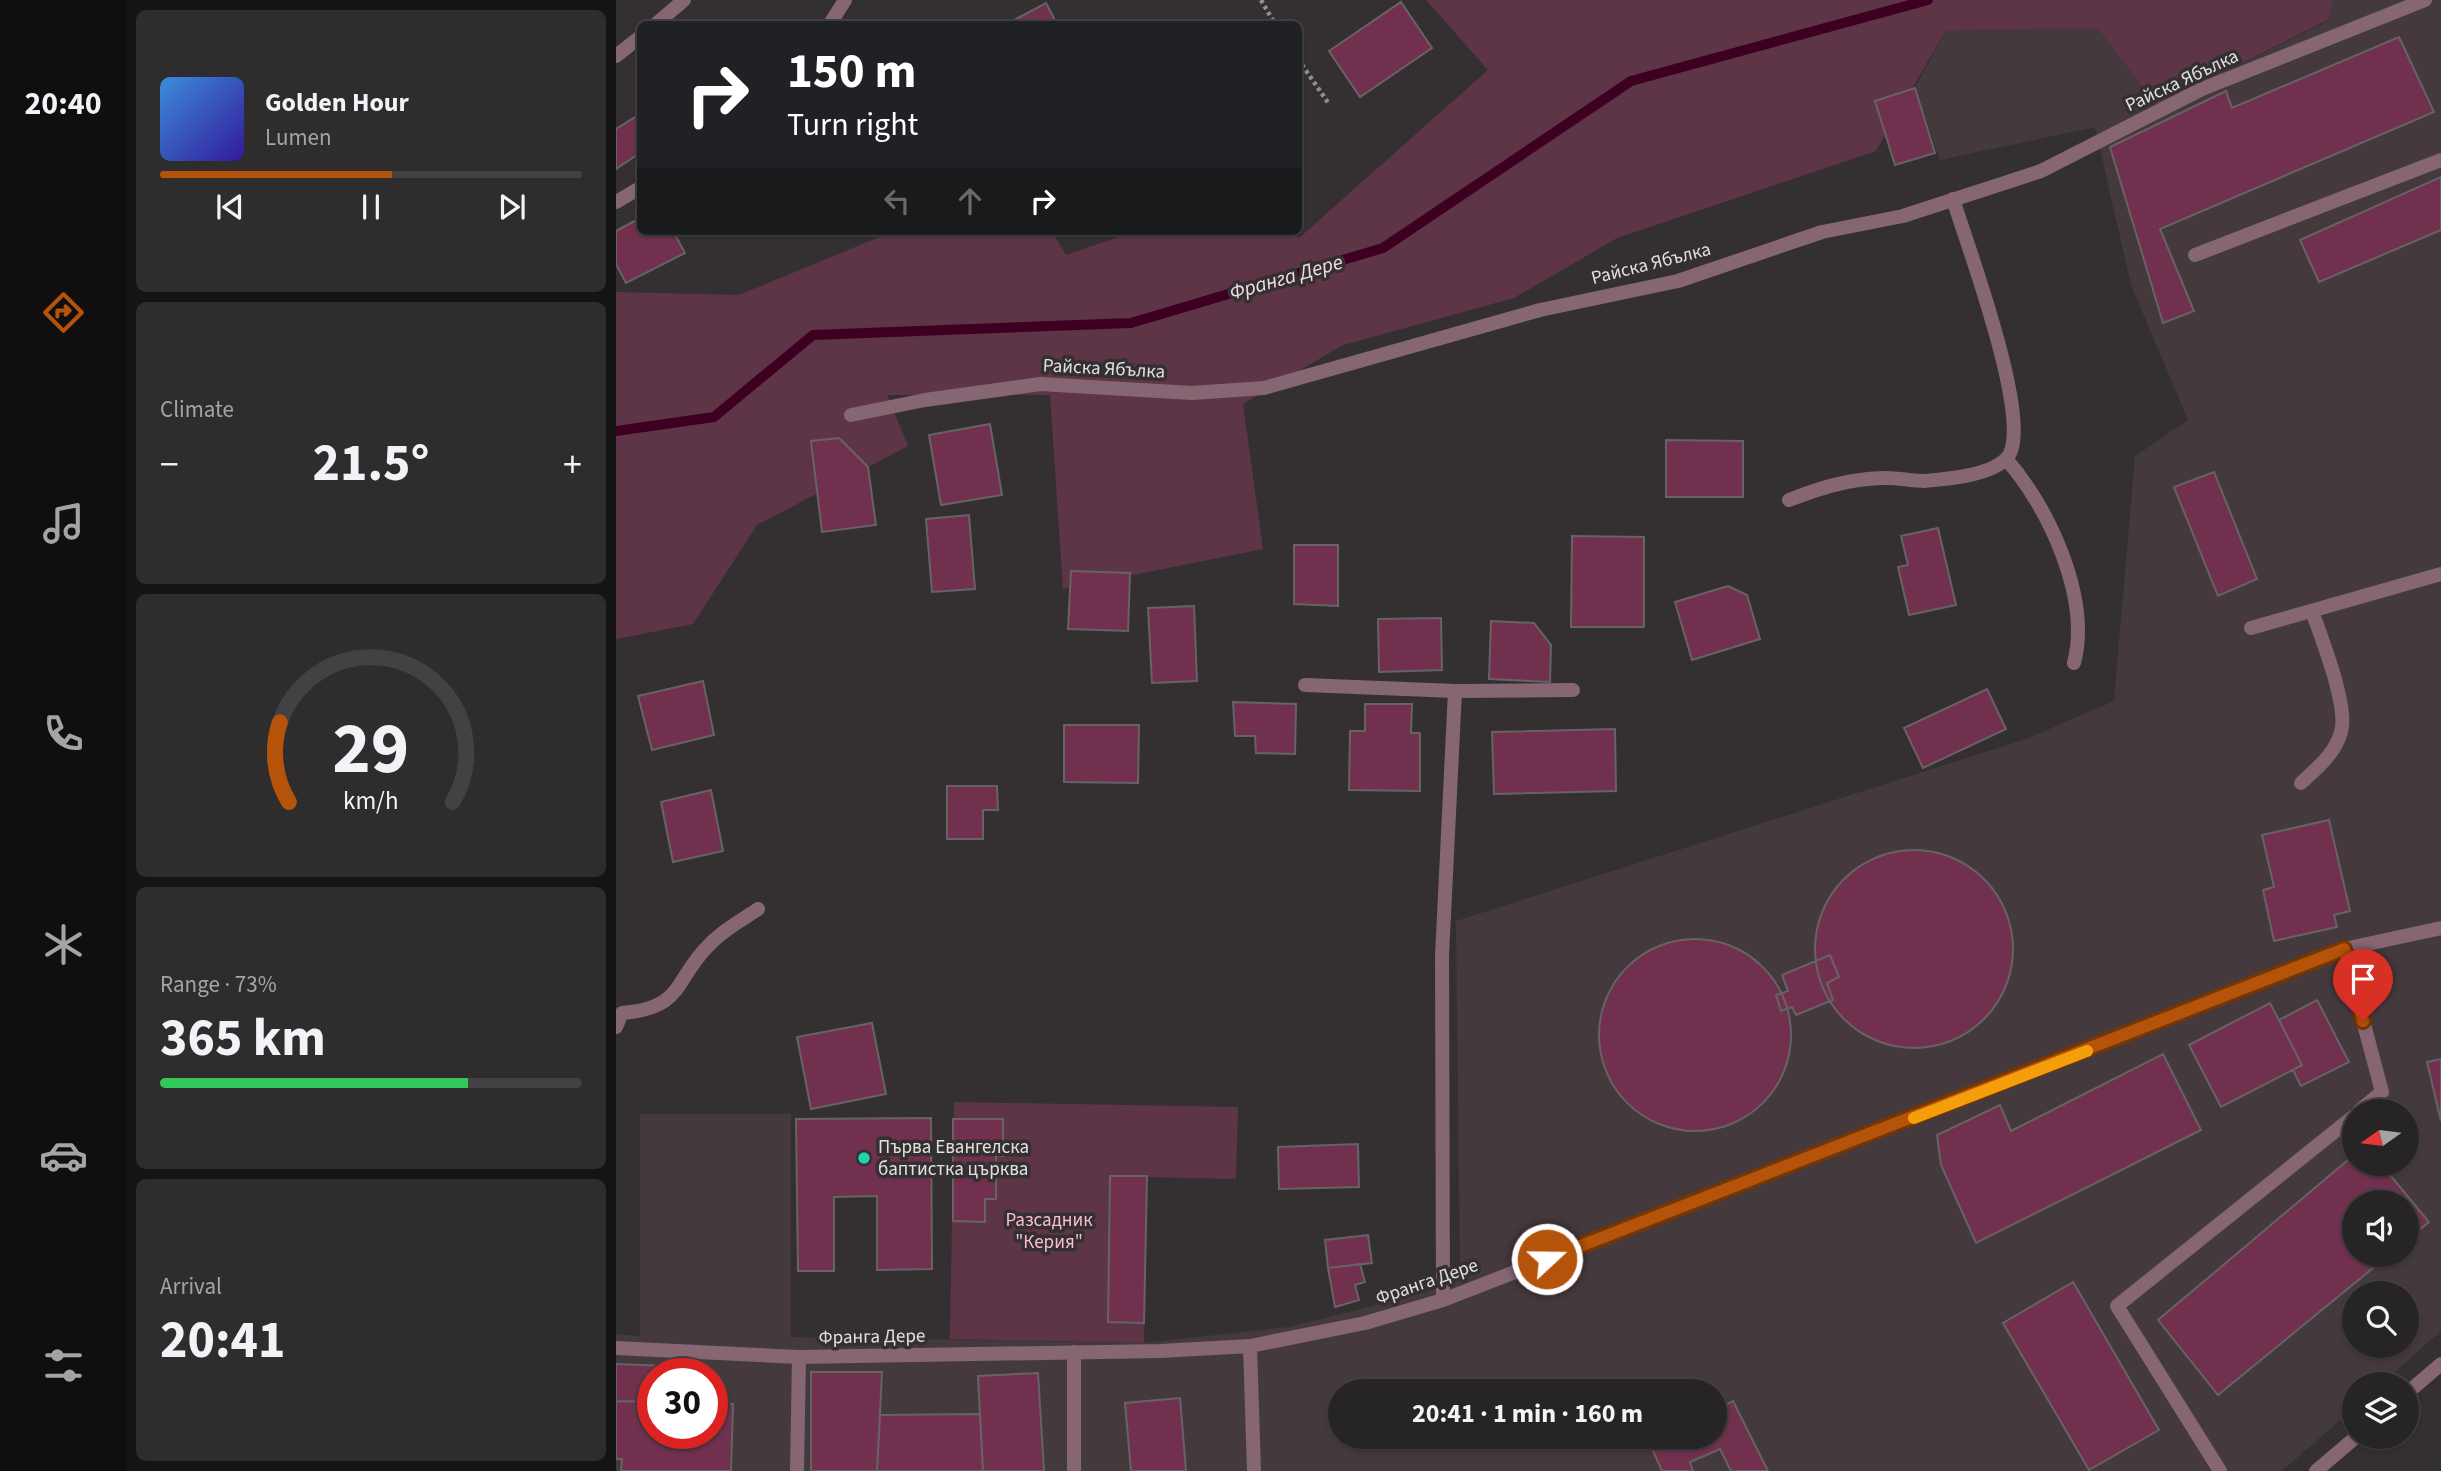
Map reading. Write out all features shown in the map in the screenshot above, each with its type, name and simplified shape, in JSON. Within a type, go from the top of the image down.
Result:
[{"type":"street","points":[[660,21],[684,0]]},
{"type":"street","points":[[832,21],[845,0]]},
{"type":"street","name":"Райска Ябълка","points":[[851,415],[925,400],[1040,384],[1192,393],[1264,387],[1540,310],[1678,281],[1822,232],[1903,216],[2041,171],[2202,89],[2425,0]]},
{"type":"street","points":[[616,56],[637,39]]},
{"type":"street","points":[[2195,255],[2441,160]]},
{"type":"street","points":[[616,202],[637,190]]},
{"type":"street","points":[[1789,500],[1830,484],[1883,478],[1923,481],[1975,473],[2006,459],[2015,444],[2016,428],[2007,376],[1953,199]]},
{"type":"street","points":[[2006,459],[2028,484],[2053,530],[2076,606],[2080,642],[2074,663]]},
{"type":"street","points":[[2251,628],[2441,574]]},
{"type":"street","points":[[2301,783],[2328,759],[2342,730],[2337,685],[2312,611]]},
{"type":"street","points":[[1305,685],[1455,691],[1573,690]]},
{"type":"street","points":[[1443,1300],[1442,956],[1455,691]]},
{"type":"street","points":[[616,1027],[622,1013],[645,1011],[669,1000],[710,944],[758,909]]},
{"type":"street","name":"Франга Дере","points":[[616,1348],[799,1357],[1161,1352],[1250,1346],[1365,1323],[1443,1300],[2344,949],[2441,928]]},
{"type":"street","points":[[2344,949],[2382,1093],[2374,1099]]},
{"type":"street","points":[[2220,1471],[2117,1306],[2342,1126]]},
{"type":"street","points":[[1250,1346],[1254,1471]]},
{"type":"street","points":[[1074,1352],[1074,1471]]},
{"type":"street","points":[[797,1471],[799,1357]]},
{"type":"street","points":[[2419,1383],[2441,1364]]},
{"type":"street","points":[[2316,1471],[2342,1449]]},
{"type":"path","points":[[1261,0],[1273,21]]},
{"type":"path","points":[[1302,65],[1329,104]]},
{"type":"shaded area","points":[[2333,0],[2441,0],[2441,1331],[2419,1350],[2419,1281],[2342,1281],[2342,1358],[2410,1358],[2395,1372],[2342,1372],[2342,1418],[2282,1471],[616,1471],[616,1334],[640,1336],[640,1114],[791,1114],[791,1337],[1144,1343],[1288,1327],[1388,1302],[1460,1279],[1456,921],[2026,739],[2114,701],[2135,456],[2188,420],[2131,285],[2095,127],[1940,160],[1915,88],[1946,30],[2098,29],[2157,106],[2328,21]]},
{"type":"green space","points":[[1426,0],[2333,0],[2328,20],[2157,106],[2098,29],[1946,30],[1876,151],[1617,238],[1514,298],[1343,345],[1243,404],[1263,549],[1063,589],[1050,395],[887,395],[908,446],[757,525],[693,624],[616,639],[616,292],[739,295],[884,235],[1054,235],[1066,255],[1124,235],[1296,235],[1299,238],[1488,70]]},
{"type":"green space","name":"Разсадник \"Керия\"","points":[[954,1102],[1238,1107],[1236,1179],[1147,1177],[1144,1343],[950,1339]]},
{"type":"building","points":[[1401,2],[1432,48],[1360,97],[1329,51]]},
{"type":"building","points":[[1046,3],[1055,21],[1017,21],[1016,19]]},
{"type":"building","points":[[2399,37],[2434,112],[2160,229],[2194,311],[2163,323],[2110,147],[2226,91],[2232,108]]},
{"type":"building","points":[[1915,88],[1935,153],[1895,165],[1875,101]]},
{"type":"building","points":[[637,116],[637,155],[616,169],[616,129]]},
{"type":"building","points":[[2441,177],[2441,230],[2319,282],[2300,240]]},
{"type":"building","points":[[637,220],[637,235],[675,235],[685,253],[626,283],[616,264],[616,231]]},
{"type":"building","points":[[990,424],[1002,495],[941,505],[929,435]]},
{"type":"building","points":[[839,438],[868,467],[876,525],[822,532],[811,441]]},
{"type":"building","points":[[1666,440],[1743,441],[1743,497],[1666,497]]},
{"type":"building","points":[[2214,472],[2257,579],[2218,596],[2174,487]]},
{"type":"building","points":[[969,515],[975,589],[932,592],[926,519]]},
{"type":"building","points":[[1938,528],[1956,605],[1909,615],[1898,567],[1908,565],[1901,536]]},
{"type":"building","points":[[1572,536],[1644,537],[1644,627],[1571,627]]},
{"type":"building","points":[[1294,545],[1338,545],[1338,606],[1294,604]]},
{"type":"building","points":[[1071,571],[1130,573],[1128,631],[1068,629]]},
{"type":"building","points":[[1728,586],[1747,595],[1760,639],[1692,660],[1675,602]]},
{"type":"building","points":[[1194,606],[1197,681],[1152,683],[1148,608]]},
{"type":"building","points":[[1441,618],[1442,670],[1379,672],[1378,619]]},
{"type":"building","points":[[1491,621],[1534,623],[1551,645],[1550,682],[1489,679]]},
{"type":"building","points":[[703,681],[714,735],[652,750],[638,696]]},
{"type":"building","points":[[1987,689],[2006,729],[1923,768],[1904,728]]},
{"type":"building","points":[[1233,702],[1296,704],[1295,754],[1256,753],[1255,736],[1235,736]]},
{"type":"building","points":[[1365,704],[1412,704],[1411,733],[1420,733],[1420,791],[1349,790],[1350,731],[1365,731]]},
{"type":"building","points":[[1064,725],[1139,725],[1138,783],[1064,782]]},
{"type":"building","points":[[1615,729],[1616,791],[1494,794],[1492,732]]},
{"type":"building","points":[[947,786],[997,786],[998,810],[983,810],[983,839],[947,839]]},
{"type":"building","points":[[711,790],[723,851],[673,862],[661,802]]},
{"type":"building","points":[[2329,820],[2350,911],[2334,915],[2337,927],[2274,941],[2263,890],[2274,887],[2262,835]]},
{"type":"building","points":[[1914,850],[1952,858],[1984,879],[2005,911],[2013,949],[2005,987],[1984,1019],[1952,1040],[1914,1048],[1876,1040],[1844,1019],[1823,987],[1815,949],[1823,911],[1844,879],[1876,858]]},
{"type":"building","points":[[1695,939],[1732,946],[1763,967],[1784,998],[1791,1035],[1784,1072],[1763,1103],[1732,1124],[1695,1131],[1658,1124],[1627,1103],[1606,1072],[1599,1035],[1606,998],[1627,967],[1658,946]]},
{"type":"building","points":[[1830,955],[1839,977],[1827,983],[1833,1000],[1796,1015],[1792,1007],[1781,1011],[1776,995],[1788,991],[1782,975]]},
{"type":"building","points":[[2317,1000],[2349,1062],[2301,1086],[2293,1070],[2302,1065],[2279,1020]]},
{"type":"building","points":[[2270,1003],[2302,1065],[2221,1107],[2189,1045]]},
{"type":"building","points":[[872,1023],[886,1094],[811,1109],[797,1037]]},
{"type":"building","points":[[2163,1054],[2201,1130],[1976,1243],[1941,1165],[1937,1135],[2000,1105],[2011,1131]]},
{"type":"building","points":[[2441,1059],[2441,1121],[2427,1062]]},
{"type":"building","name":"Първа Евангелска баптистка църква","points":[[931,1118],[932,1269],[877,1270],[877,1196],[834,1197],[834,1271],[798,1271],[796,1119]]},
{"type":"building","points":[[953,1119],[1003,1119],[1003,1156],[996,1156],[996,1199],[985,1199],[985,1222],[953,1221]]},
{"type":"building","points":[[1358,1144],[1359,1187],[1279,1189],[1278,1147]]},
{"type":"building","points":[[2342,1165],[2342,1176],[2391,1176],[2403,1190],[2342,1190],[2342,1267],[2374,1267],[2357,1281],[2342,1281],[2342,1293],[2218,1395],[2158,1320]]},
{"type":"building","points":[[1110,1176],[1147,1176],[1144,1323],[1108,1322]]},
{"type":"building","points":[[2419,1210],[2429,1222],[2419,1230]]},
{"type":"building","points":[[1368,1235],[1372,1263],[1328,1268],[1325,1240]]},
{"type":"building","points":[[1360,1264],[1365,1282],[1355,1285],[1359,1300],[1335,1307],[1328,1268]]},
{"type":"building","points":[[2073,1282],[2159,1430],[2089,1470],[2003,1323]]},
{"type":"building","points":[[616,1364],[637,1365],[637,1402],[616,1401]]},
{"type":"building","points":[[811,1372],[882,1372],[877,1471],[811,1471]]},
{"type":"building","points":[[1038,1373],[1044,1471],[983,1471],[978,1376]]},
{"type":"building","points":[[1180,1398],[1186,1471],[1131,1471],[1125,1403]]},
{"type":"building","points":[[616,1401],[637,1402],[637,1449],[728,1449],[728,1404],[733,1404],[731,1471],[621,1471],[622,1459],[616,1459]]},
{"type":"building","points":[[1733,1401],[1768,1471],[1731,1471],[1720,1449],[1727,1449],[1727,1404]]},
{"type":"building","points":[[980,1414],[983,1471],[877,1471],[880,1415]]},
{"type":"building","points":[[1652,1449],[1720,1449],[1690,1462],[1693,1471],[1662,1471]]},
{"type":"waterway","name":"Франга Дере","points":[[616,431],[714,417],[813,335],[1131,323],[1383,248],[1631,81],[1928,0]]},
{"type":"slow traffic","points":[[1914,1118],[2087,1051]]},
{"type":"place","name":"Първа Евангелска баптистка църква","points":[[864,1158]]},
{"type":"route","points":[[1547,1259],[2024,1076],[2344,949],[2363,1021]]}]
